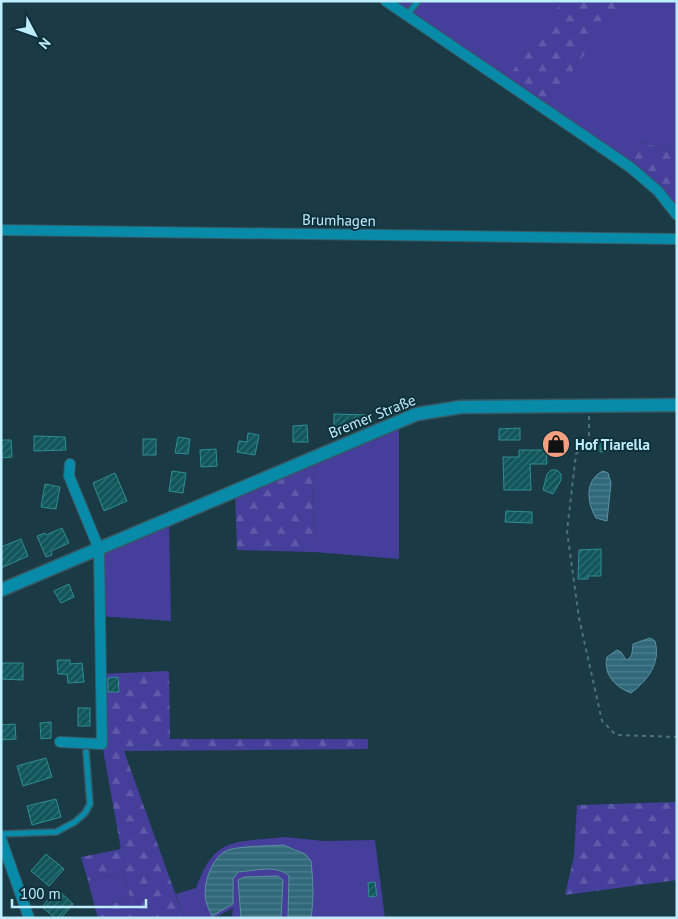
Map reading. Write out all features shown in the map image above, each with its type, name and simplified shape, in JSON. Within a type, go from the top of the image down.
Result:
[{"type":"street","points":[[386,1],[630,167],[658,191],[677,215]]},
{"type":"street","name":"Brumhagen","points":[[1,230],[677,239]]},
{"type":"street","name":"Bremer Straße","points":[[1,590],[417,414],[440,408],[461,407],[677,404]]},
{"type":"street","points":[[60,742],[102,744],[99,549],[69,476],[70,464]]},
{"type":"street","points":[[1,839],[29,918]]},
{"type":"lane","points":[[407,16],[418,1]]},
{"type":"lane","points":[[1,834],[56,832],[75,822],[85,813],[90,804],[86,752]]},
{"type":"path","points":[[589,405],[589,441],[576,454],[566,531],[579,618],[602,721],[616,735],[677,736]]},
{"type":"green space","points":[[386,1],[677,1],[677,153],[642,142],[630,167]]},
{"type":"green space","points":[[563,1],[623,1],[545,109],[505,82]]},
{"type":"green space","points":[[642,142],[677,153],[677,215],[630,167]]},
{"type":"green space","points":[[399,422],[399,559],[314,552],[313,457]]},
{"type":"green space","points":[[313,457],[314,552],[237,550],[235,491]]},
{"type":"green space","points":[[169,519],[171,621],[98,616],[99,549]]},
{"type":"green space","points":[[169,671],[170,739],[368,739],[368,749],[124,751],[184,918],[98,918],[95,908],[130,899],[124,872],[88,881],[81,857],[121,849],[102,744],[100,674]]},
{"type":"green space","points":[[677,802],[677,880],[565,895],[574,856],[577,805]]},
{"type":"green space","points":[[284,837],[324,841],[375,840],[385,918],[311,918],[313,889],[311,861],[293,848],[228,850],[206,900],[212,915],[233,904],[233,879],[238,872],[265,869],[278,870],[289,876],[288,918],[281,918],[283,880],[238,880],[241,918],[232,918],[233,908],[214,918],[184,918],[176,894],[196,888],[203,871],[219,850],[240,842]]},
{"type":"green space","points":[[124,872],[130,899],[95,908],[88,881]]},
{"type":"water","points":[[603,471],[608,473],[611,483],[607,521],[596,518],[589,499],[590,486],[593,480]]},
{"type":"water","points":[[650,638],[655,641],[655,664],[648,677],[631,693],[620,687],[612,679],[607,669],[607,657],[617,650],[621,652],[626,660],[632,654],[633,644]]},
{"type":"water","points":[[283,845],[305,854],[311,861],[313,903],[311,918],[288,918],[289,876],[284,872],[271,869],[238,872],[233,879],[233,904],[212,916],[206,901],[205,887],[213,865],[222,853],[228,850],[247,847]]},
{"type":"water","points":[[278,876],[283,880],[281,918],[241,918],[238,880],[244,877]]},
{"type":"building","points":[[334,414],[369,415],[369,423],[359,427],[334,427]]},
{"type":"building","points":[[307,425],[308,442],[293,442],[293,426]]},
{"type":"building","points":[[520,428],[520,440],[499,440],[499,429]]},
{"type":"building","points":[[248,433],[259,435],[255,455],[237,452],[239,441],[247,442]]},
{"type":"building","points":[[34,436],[65,437],[66,450],[34,451]]},
{"type":"building","points":[[178,437],[190,439],[188,454],[175,453]]},
{"type":"building","points":[[608,438],[608,451],[600,452],[600,439]]},
{"type":"building","points":[[143,439],[156,439],[156,455],[143,455]]},
{"type":"building","points":[[547,439],[567,439],[567,449],[547,449]]},
{"type":"building","points":[[1,440],[11,440],[12,457],[1,458]]},
{"type":"building","points":[[216,449],[217,466],[201,467],[200,450]]},
{"type":"building","points":[[519,450],[546,450],[547,464],[530,464],[531,490],[504,490],[503,457],[519,457]]},
{"type":"building","points":[[551,470],[557,470],[561,474],[561,480],[553,494],[543,490],[547,474]]},
{"type":"building","points":[[172,471],[186,473],[183,493],[169,491]]},
{"type":"building","points":[[115,473],[127,501],[104,511],[93,483]]},
{"type":"building","points":[[45,484],[60,487],[56,509],[41,507]]},
{"type":"building","points":[[506,511],[532,512],[532,523],[505,522]]},
{"type":"building","points":[[62,528],[69,543],[51,551],[52,555],[46,557],[37,536],[45,533],[46,535]]},
{"type":"building","points":[[21,539],[28,556],[1,568],[1,547]]},
{"type":"building","points":[[601,549],[601,576],[588,576],[588,579],[578,579],[579,550]]},
{"type":"building","points":[[69,584],[74,597],[61,603],[54,591]]},
{"type":"building","points":[[57,660],[70,660],[70,664],[82,663],[84,682],[68,683],[67,674],[58,674]]},
{"type":"building","points":[[1,663],[23,663],[23,680],[1,679]]},
{"type":"building","points":[[118,677],[119,692],[108,692],[108,678]]},
{"type":"building","points":[[78,708],[90,708],[90,726],[78,726]]},
{"type":"building","points":[[51,722],[51,738],[41,739],[40,723]]},
{"type":"building","points":[[15,724],[16,739],[1,740],[1,725]]},
{"type":"building","points":[[46,758],[52,777],[23,786],[17,766]]},
{"type":"building","points":[[56,799],[61,817],[32,825],[27,806]]},
{"type":"building","points":[[46,854],[64,869],[49,886],[31,871]]},
{"type":"building","points":[[375,882],[377,896],[369,897],[368,883]]},
{"type":"building","points":[[57,889],[73,904],[61,918],[55,918],[42,907]]},
{"type":"place","name":"Hof Tiarella","points":[[556,444]]}]
